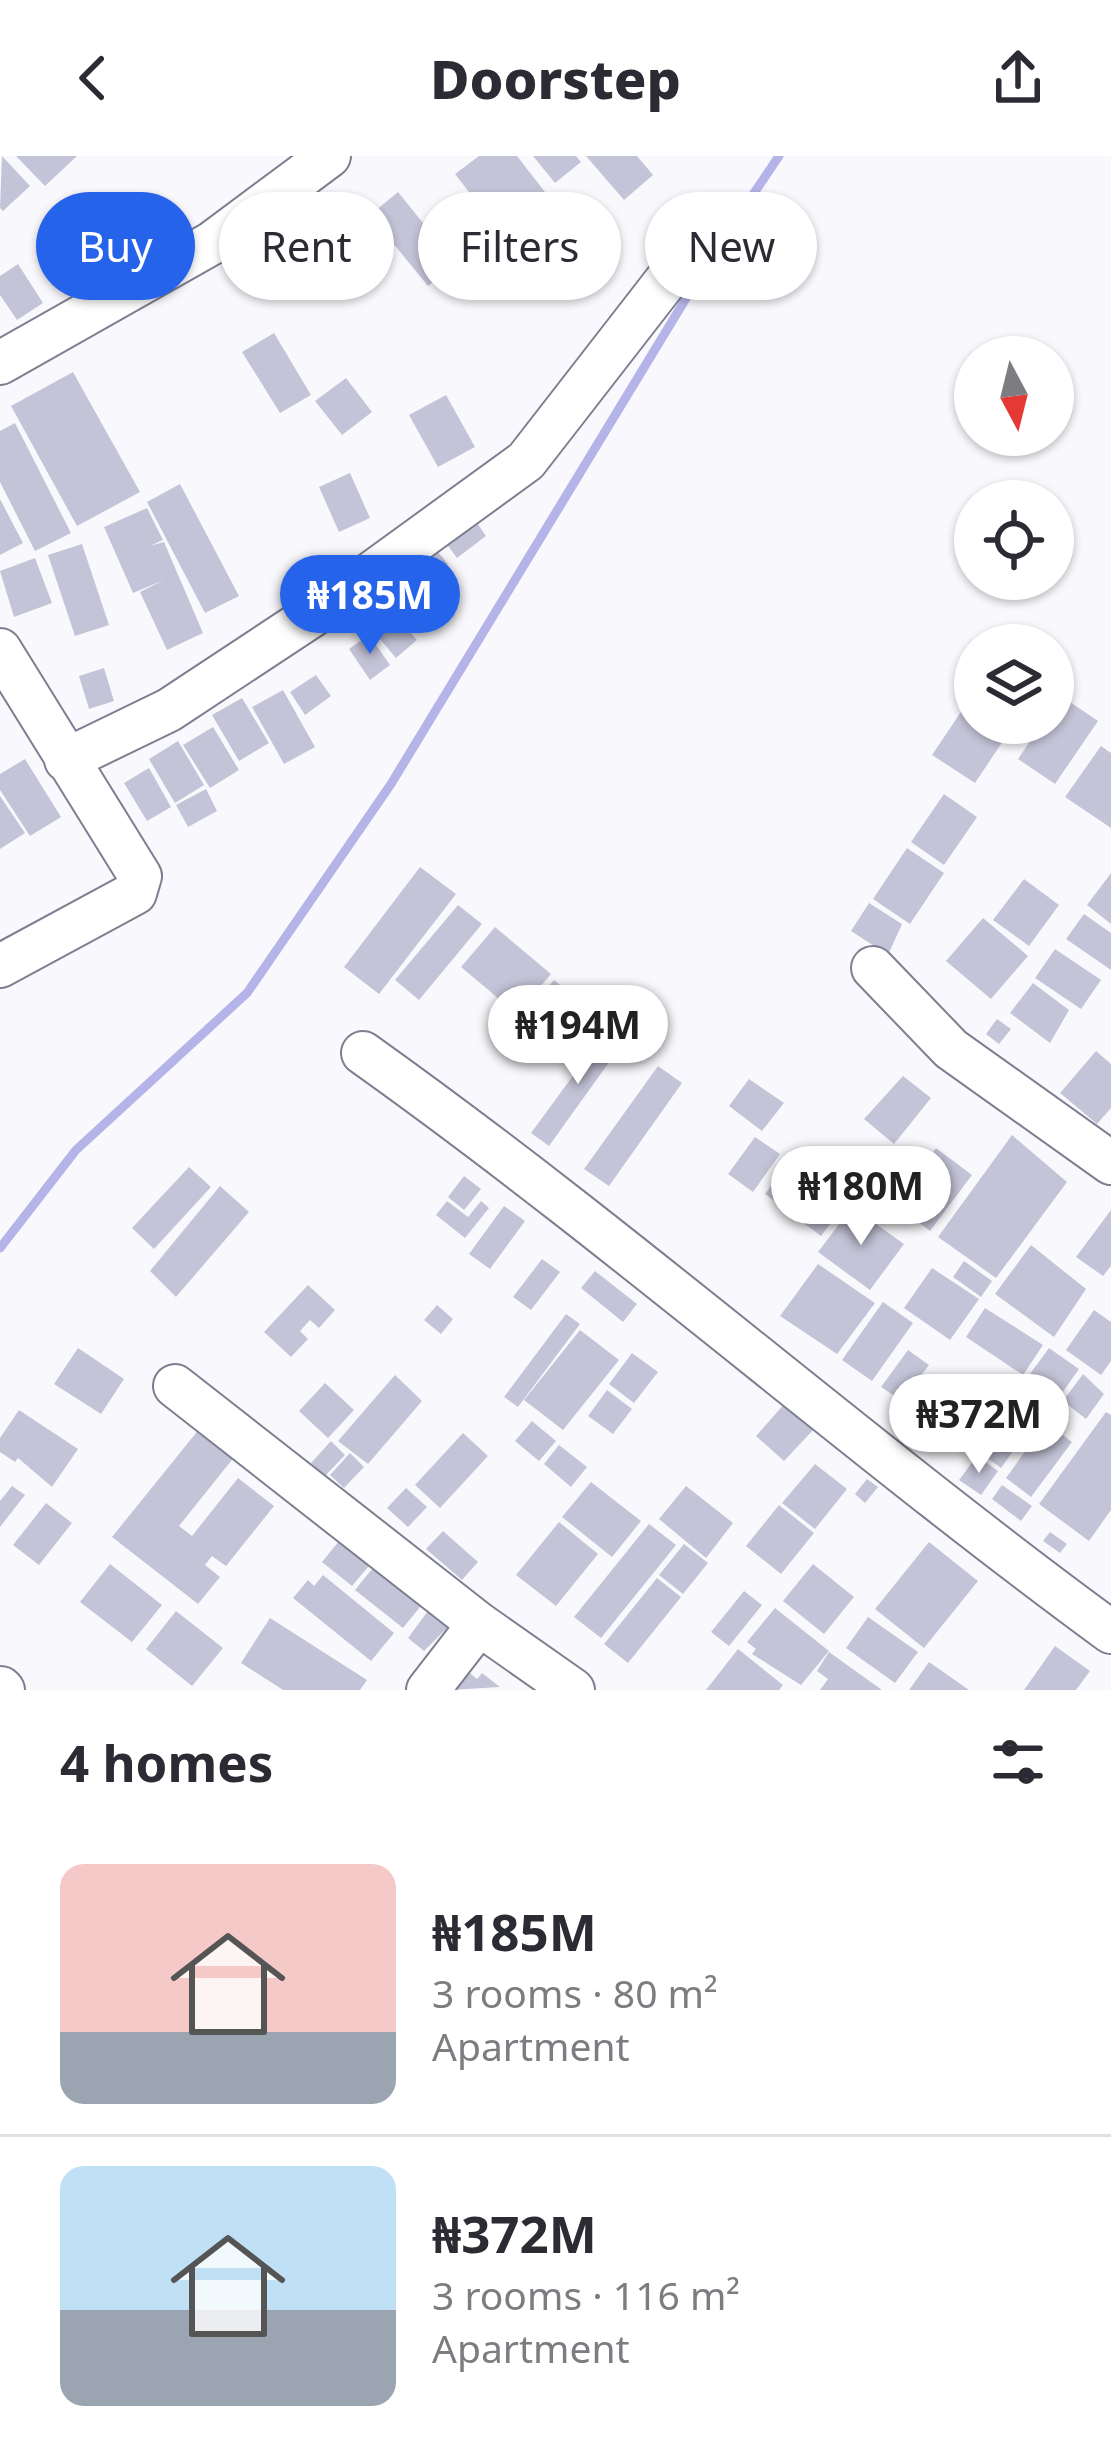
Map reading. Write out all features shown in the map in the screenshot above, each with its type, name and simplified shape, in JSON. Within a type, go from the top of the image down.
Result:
[{"type":"street","points":[[0,363],[212,243],[329,156]]},
{"type":"street","points":[[66,760],[169,710],[325,608],[526,461],[651,300]]},
{"type":"street","points":[[0,650],[140,876],[136,893],[0,966]]},
{"type":"street","points":[[873,968],[951,1049],[1111,1163]]},
{"type":"street","points":[[363,1053],[462,1123],[952,1516],[1111,1632]]},
{"type":"street","points":[[175,1387],[479,1624],[573,1690]]},
{"type":"street","points":[[428,1690],[479,1624]]},
{"type":"building","points":[[2,156],[30,186],[3,211],[0,208]]},
{"type":"building","points":[[16,156],[77,156],[45,186]]},
{"type":"building","points":[[479,156],[517,156],[545,192],[469,192],[455,174]]},
{"type":"building","points":[[533,156],[576,156],[581,162],[555,183]]},
{"type":"building","points":[[586,156],[637,156],[653,175],[624,200]]},
{"type":"building","points":[[398,192],[418,217],[418,274],[394,244],[394,195]]},
{"type":"building","points":[[18,264],[36,300],[43,303],[17,320],[0,295],[0,276]]},
{"type":"building","points":[[274,333],[311,395],[280,413],[242,352]]},
{"type":"building","points":[[73,372],[140,492],[77,526],[11,406]]},
{"type":"building","points":[[346,378],[372,412],[342,435],[315,401]]},
{"type":"building","points":[[446,395],[475,447],[438,467],[409,415]]},
{"type":"building","points":[[15,423],[71,533],[35,551],[0,482],[0,431]]},
{"type":"building","points":[[350,473],[370,518],[339,532],[319,487]]},
{"type":"building","points":[[180,484],[239,596],[205,613],[147,502]]},
{"type":"building","points":[[0,499],[23,543],[0,555]]},
{"type":"building","points":[[147,508],[163,540],[150,546],[164,542],[203,633],[167,650],[140,592],[164,580],[133,593],[104,527]]},
{"type":"building","points":[[471,514],[486,536],[457,558],[441,536]]},
{"type":"building","points":[[82,544],[109,625],[75,636],[48,555]]},
{"type":"building","points":[[433,546],[448,564],[431,578],[416,560]]},
{"type":"building","points":[[35,558],[52,603],[14,617],[0,571]]},
{"type":"building","points":[[394,614],[417,640],[396,658],[373,631]]},
{"type":"building","points":[[369,635],[390,665],[370,680],[349,649]]},
{"type":"building","points":[[104,668],[114,701],[89,709],[79,676]]},
{"type":"building","points":[[316,675],[331,696],[305,715],[290,692]]},
{"type":"building","points":[[283,690],[315,747],[284,764],[252,707]]},
{"type":"building","points":[[242,698],[269,743],[239,761],[212,715]]},
{"type":"building","points":[[1074,705],[1098,721],[1055,784],[1018,759],[1028,744],[1074,744]]},
{"type":"building","points":[[954,722],[954,744],[1001,744],[975,783],[932,755]]},
{"type":"building","points":[[213,727],[239,770],[210,788],[183,745]]},
{"type":"building","points":[[178,741],[204,785],[175,803],[149,759]]},
{"type":"building","points":[[1101,746],[1111,753],[1111,828],[1065,797]]},
{"type":"building","points":[[25,759],[61,817],[30,836],[0,790],[0,774]]},
{"type":"building","points":[[149,768],[171,807],[147,821],[124,783]]},
{"type":"building","points":[[206,789],[217,811],[188,827],[176,805]]},
{"type":"building","points":[[944,794],[977,817],[944,865],[911,842]]},
{"type":"building","points":[[0,796],[25,833],[0,849]]},
{"type":"building","points":[[907,848],[944,873],[910,924],[873,899]]},
{"type":"building","points":[[420,867],[456,894],[379,994],[344,967]]},
{"type":"building","points":[[1111,873],[1111,924],[1087,905]]},
{"type":"building","points":[[1024,879],[1059,905],[1029,946],[993,920]]},
{"type":"building","points":[[869,903],[902,924],[888,955],[851,931]]},
{"type":"building","points":[[458,905],[482,924],[419,1000],[395,980]]},
{"type":"building","points":[[1084,914],[1111,933],[1111,970],[1066,939]]},
{"type":"building","points":[[983,918],[1028,956],[991,999],[946,961]]},
{"type":"building","points":[[495,927],[551,974],[517,1014],[461,967]]},
{"type":"building","points":[[1055,949],[1101,980],[1081,1009],[1035,978]]},
{"type":"building","points":[[554,980],[607,1024],[574,1062],[522,1017]]},
{"type":"building","points":[[1033,983],[1069,1010],[1050,1043],[1010,1013]]},
{"type":"building","points":[[997,1019],[1011,1029],[999,1044],[986,1034]]},
{"type":"building","points":[[608,1028],[625,1040],[549,1146],[531,1133]]},
{"type":"building","points":[[1096,1051],[1111,1064],[1111,1108],[1097,1124],[1060,1093]]},
{"type":"building","points":[[658,1066],[682,1083],[609,1186],[584,1169]]},
{"type":"building","points":[[903,1076],[931,1098],[894,1144],[864,1119]]},
{"type":"building","points":[[749,1079],[784,1103],[762,1131],[729,1106]]},
{"type":"building","points":[[1012,1135],[1067,1182],[996,1278],[938,1237]]},
{"type":"building","points":[[755,1137],[780,1154],[753,1192],[728,1174]]},
{"type":"building","points":[[936,1148],[972,1175],[930,1231],[894,1203]]},
{"type":"building","points":[[835,1157],[866,1181],[853,1199],[821,1175]]},
{"type":"building","points":[[791,1159],[848,1201],[821,1236],[765,1194]]},
{"type":"building","points":[[189,1167],[211,1187],[154,1249],[132,1228]]},
{"type":"building","points":[[464,1176],[481,1189],[464,1210],[448,1197]]},
{"type":"building","points":[[220,1186],[249,1212],[176,1297],[150,1271]]},
{"type":"building","points":[[447,1201],[468,1217],[481,1201],[489,1208],[465,1238],[436,1215]]},
{"type":"building","points":[[504,1206],[525,1221],[490,1269],[469,1254]]},
{"type":"building","points":[[852,1207],[904,1244],[870,1290],[818,1252]]},
{"type":"building","points":[[1111,1210],[1111,1266],[1103,1276],[1076,1257]]},
{"type":"building","points":[[1031,1245],[1086,1289],[1054,1337],[995,1294]]},
{"type":"building","points":[[542,1259],[560,1272],[531,1310],[513,1297]]},
{"type":"building","points":[[964,1261],[992,1281],[981,1297],[953,1277]]},
{"type":"building","points":[[818,1264],[875,1303],[837,1354],[780,1316]]},
{"type":"building","points":[[932,1268],[979,1299],[950,1340],[904,1308]]},
{"type":"building","points":[[595,1271],[637,1304],[623,1322],[581,1288]]},
{"type":"building","points":[[308,1285],[335,1310],[319,1328],[310,1320],[300,1331],[308,1339],[291,1357],[264,1332]]},
{"type":"building","points":[[883,1302],[913,1323],[872,1381],[842,1360]]},
{"type":"building","points":[[437,1305],[453,1319],[441,1334],[424,1320]]},
{"type":"building","points":[[985,1308],[1043,1345],[1023,1375],[966,1337]]},
{"type":"building","points":[[1094,1310],[1111,1322],[1111,1361],[1101,1375],[1066,1350]]},
{"type":"building","points":[[566,1314],[580,1324],[518,1407],[504,1397]]},
{"type":"building","points":[[580,1330],[619,1360],[563,1430],[524,1400]]},
{"type":"building","points":[[78,1348],[124,1379],[101,1414],[54,1384]]},
{"type":"building","points":[[1049,1348],[1079,1369],[1060,1396],[1030,1374]]},
{"type":"building","points":[[908,1350],[929,1365],[902,1401],[881,1387]]},
{"type":"building","points":[[632,1353],[658,1372],[634,1403],[609,1384]]},
{"type":"building","points":[[1083,1374],[1104,1394],[1086,1419],[1063,1401]]},
{"type":"building","points":[[395,1375],[422,1401],[368,1464],[338,1441]]},
{"type":"building","points":[[1024,1376],[1051,1398],[1001,1468],[971,1446]]},
{"type":"building","points":[[325,1383],[354,1410],[328,1438],[299,1411]]},
{"type":"building","points":[[607,1390],[632,1409],[613,1434],[588,1416]]},
{"type":"building","points":[[786,1402],[815,1428],[784,1461],[756,1436]]},
{"type":"building","points":[[19,1410],[78,1449],[52,1487],[18,1458],[15,1462],[0,1452],[0,1438]]},
{"type":"building","points":[[1106,1412],[1111,1415],[1111,1510],[1089,1541],[1039,1504]]},
{"type":"building","points":[[532,1421],[556,1441],[539,1461],[515,1441]]},
{"type":"building","points":[[1046,1422],[1072,1442],[1031,1497],[1006,1478]]},
{"type":"building","points":[[200,1428],[235,1456],[179,1526],[192,1536],[238,1478],[274,1506],[226,1566],[212,1556],[205,1565],[220,1577],[198,1604],[112,1537]]},
{"type":"building","points":[[463,1433],[488,1456],[440,1508],[415,1485]]},
{"type":"building","points":[[331,1441],[345,1455],[325,1476],[311,1463]]},
{"type":"building","points":[[559,1445],[587,1467],[571,1487],[544,1464]]},
{"type":"building","points":[[350,1453],[364,1467],[344,1488],[330,1475]]},
{"type":"building","points":[[977,1456],[998,1471],[981,1495],[959,1480]]},
{"type":"building","points":[[815,1464],[847,1489],[815,1529],[782,1503]]},
{"type":"building","points":[[867,1479],[878,1487],[865,1503],[855,1494]]},
{"type":"building","points":[[591,1482],[641,1521],[612,1557],[562,1517]]},
{"type":"building","points":[[1002,1485],[1032,1506],[1021,1521],[992,1499]]},
{"type":"building","points":[[12,1486],[25,1495],[0,1527],[0,1501]]},
{"type":"building","points":[[686,1486],[733,1523],[706,1558],[659,1519]]},
{"type":"building","points":[[406,1488],[427,1507],[408,1527],[387,1508]]},
{"type":"building","points":[[46,1503],[72,1523],[39,1565],[13,1545]]},
{"type":"building","points":[[779,1505],[814,1533],[781,1574],[746,1546]]},
{"type":"building","points":[[559,1522],[598,1554],[556,1606],[516,1575]]},
{"type":"building","points":[[649,1524],[676,1545],[601,1638],[574,1617]]},
{"type":"building","points":[[443,1531],[478,1562],[462,1580],[426,1549]]},
{"type":"building","points":[[1050,1532],[1067,1544],[1060,1553],[1043,1541]]},
{"type":"building","points":[[344,1535],[374,1560],[352,1586],[322,1562]]},
{"type":"building","points":[[929,1542],[978,1581],[924,1648],[875,1609]]},
{"type":"building","points":[[684,1544],[708,1563],[683,1594],[659,1575]]},
{"type":"building","points":[[377,1563],[425,1601],[403,1628],[355,1590]]},
{"type":"building","points":[[110,1564],[162,1605],[132,1642],[80,1602]]},
{"type":"building","points":[[813,1564],[854,1597],[824,1634],[783,1601]]},
{"type":"building","points":[[323,1575],[394,1633],[371,1661],[293,1598],[308,1580],[314,1586]]},
{"type":"building","points":[[657,1578],[681,1597],[628,1663],[604,1644]]},
{"type":"building","points":[[744,1591],[762,1605],[729,1646],[711,1632]]},
{"type":"building","points":[[433,1604],[454,1621],[424,1651],[408,1638]]},
{"type":"building","points":[[775,1608],[829,1651],[801,1685],[752,1654],[756,1649],[747,1642]]},
{"type":"building","points":[[176,1611],[223,1648],[192,1686],[146,1649]]},
{"type":"building","points":[[868,1617],[918,1652],[895,1683],[846,1648]]},
{"type":"building","points":[[270,1618],[367,1680],[360,1690],[283,1690],[241,1663]]},
{"type":"building","points":[[1055,1646],[1090,1671],[1076,1690],[1024,1690]]},
{"type":"building","points":[[738,1649],[783,1685],[779,1690],[706,1690]]},
{"type":"building","points":[[829,1652],[882,1690],[820,1690],[828,1679],[817,1671]]},
{"type":"building","points":[[929,1662],[969,1690],[909,1690]]},
{"type":"building","points":[[466,1670],[477,1679],[482,1673],[500,1687],[450,1690]]},
{"type":"waterway","points":[[0,1248],[76,1150],[247,993],[391,784],[713,254],[779,156]]}]
